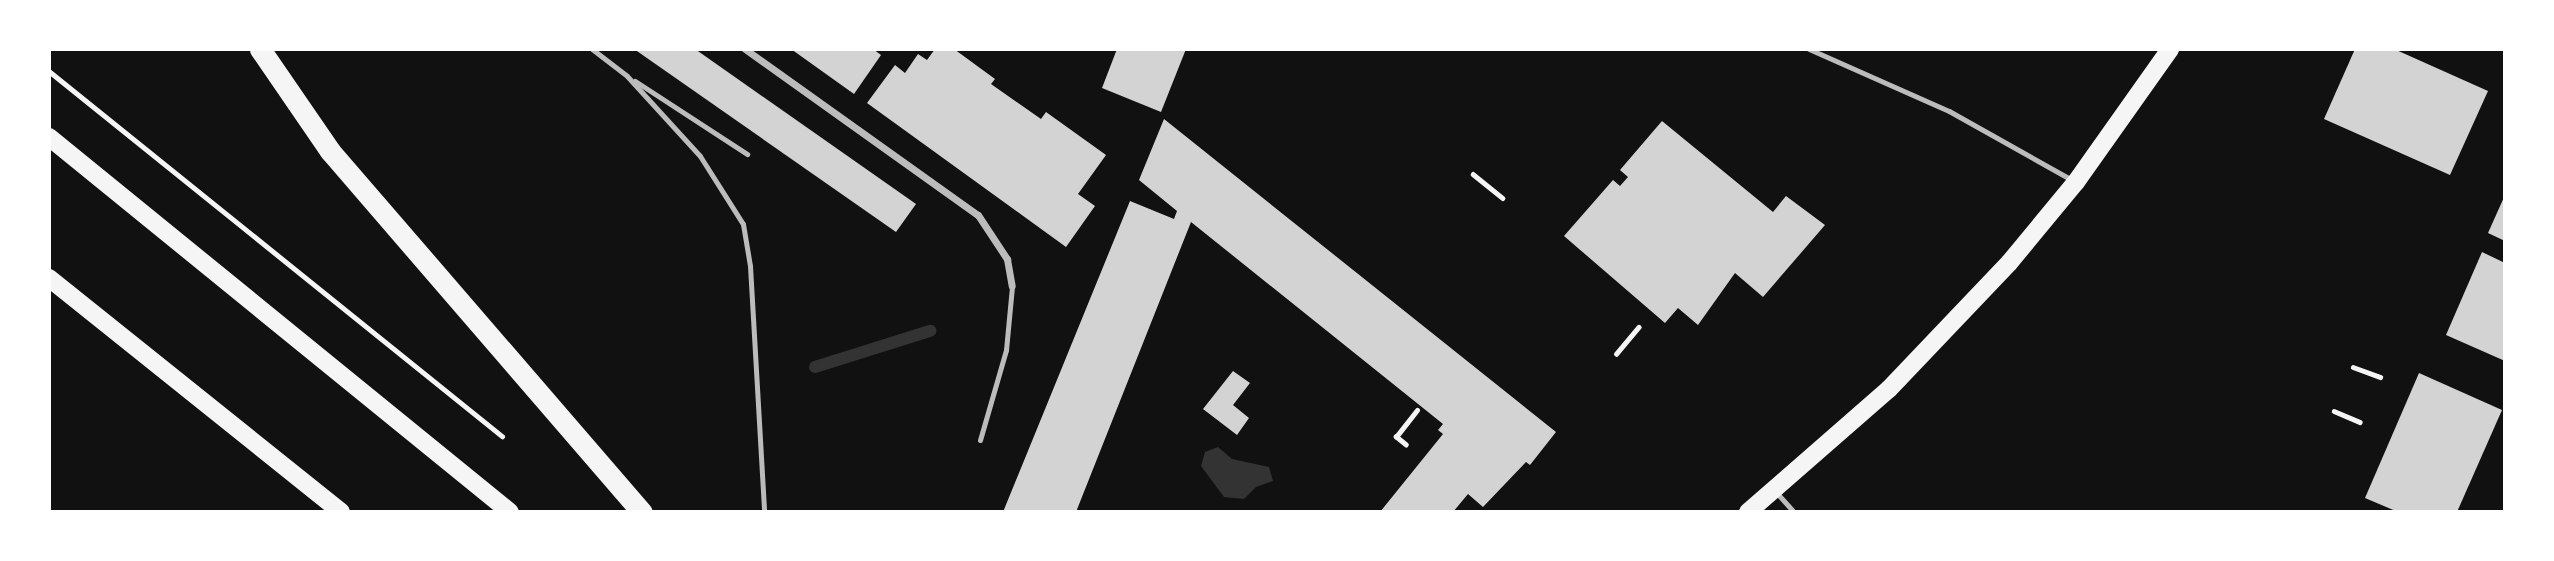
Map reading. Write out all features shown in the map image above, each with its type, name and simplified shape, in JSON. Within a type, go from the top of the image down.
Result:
[{"type":"highway","points":[[260,49],[330,151],[642,512]]},
{"type":"main road","points":[[1748,512],[1889,389],[2009,263],[2076,183],[2170,49]]},
{"type":"main road","points":[[49,137],[510,512]]},
{"type":"main road","points":[[49,278],[341,512]]},
{"type":"street","points":[[745,49],[978,215],[1007,259],[1012,286]]},
{"type":"lane","points":[[592,49],[626,75],[747,154]]},
{"type":"lane","points":[[1809,49],[1949,111],[2076,183]]},
{"type":"lane","points":[[626,75],[700,156],[743,224],[751,266],[764,512]]},
{"type":"lane","points":[[980,440],[1006,350],[1012,286]]},
{"type":"lane","points":[[1775,491],[1794,512]]},
{"type":"path","points":[[49,71],[502,436]]},
{"type":"path","points":[[1474,174],[1503,198]]},
{"type":"path","points":[[1616,354],[1639,327]]},
{"type":"path","points":[[2353,367],[2380,377]]},
{"type":"path","points":[[1406,445],[1396,437],[1417,410]]},
{"type":"path","points":[[2334,411],[2361,422]]},
{"type":"shaded area","points":[[1218,447],[1232,459],[1269,467],[1273,481],[1256,487],[1244,499],[1224,497],[1201,466],[1205,452]]},
{"type":"building","points":[[634,49],[695,49],[916,204],[896,232]]},
{"type":"building","points":[[791,49],[873,49],[881,55],[854,94]]},
{"type":"building","points":[[935,49],[954,49],[995,79],[991,84],[1041,119],[1046,112],[1106,155],[1078,194],[1095,206],[1066,247],[867,103],[895,65],[905,73],[918,54],[927,60]]},
{"type":"building","points":[[1117,49],[1186,49],[1161,112],[1102,88]]},
{"type":"building","points":[[2355,49],[2394,49],[2488,91],[2450,175],[2324,119]]},
{"type":"building","points":[[1164,119],[1556,432],[1530,465],[1526,462],[1483,507],[1468,494],[1453,512],[1380,512],[1443,434],[1438,430],[1443,424],[1191,222],[1076,512],[1003,512],[1130,201],[1174,219],[1177,211],[1139,180]]},
{"type":"building","points":[[1662,121],[1773,212],[1786,196],[1825,225],[1763,297],[1735,273],[1698,325],[1678,308],[1665,323],[1564,236],[1613,180],[1620,186],[1628,177],[1620,170]]},
{"type":"building","points":[[2505,195],[2505,241],[2488,233]]},
{"type":"building","points":[[2482,252],[2505,263],[2505,361],[2446,335]]},
{"type":"building","points":[[1233,371],[1250,383],[1233,405],[1249,418],[1237,435],[1203,409]]},
{"type":"building","points":[[2419,373],[2502,410],[2457,512],[2398,512],[2365,498]]},
{"type":"waterway","points":[[815,367],[930,331]]}]
